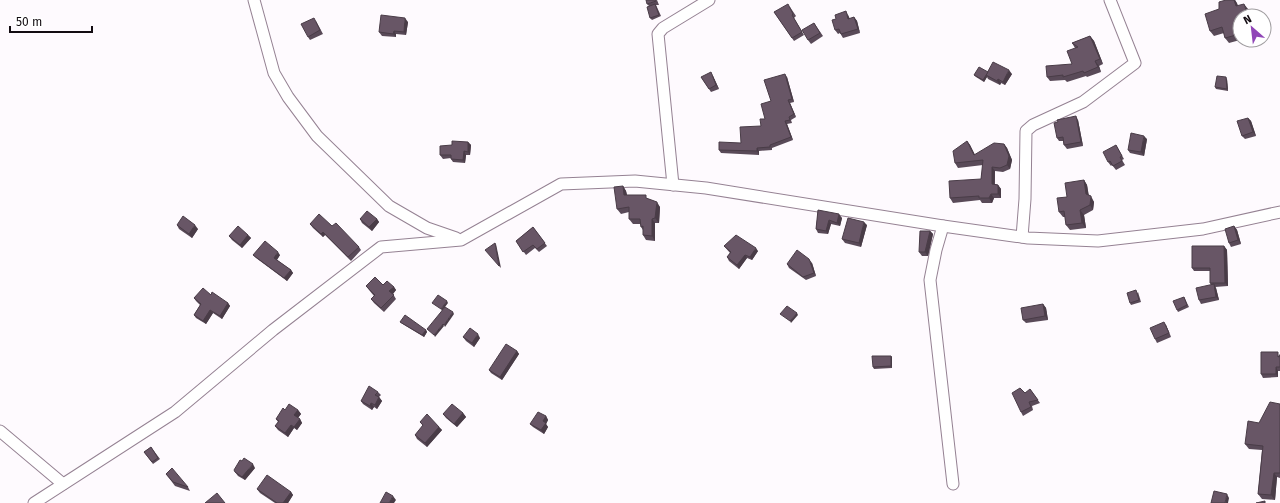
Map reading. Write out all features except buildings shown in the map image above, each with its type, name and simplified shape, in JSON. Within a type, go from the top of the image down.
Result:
[{"type":"street","points":[[254,0],[274,73],[288,97],[317,136],[389,206],[427,228],[461,240]]},
{"type":"street","points":[[673,185],[657,36],[663,28],[709,0]]},
{"type":"street","points":[[1022,237],[1025,199],[1026,131],[1033,125],[1083,102],[1135,63],[1110,0]]},
{"type":"street","points":[[34,503],[175,412],[272,330],[381,247],[461,240],[561,184],[634,181],[673,185],[772,198],[943,226],[1022,237],[1098,241],[1203,230],[1280,212]]},
{"type":"street","points":[[943,226],[930,280],[953,484]]},
{"type":"street","points":[[0,431],[63,484]]}]
